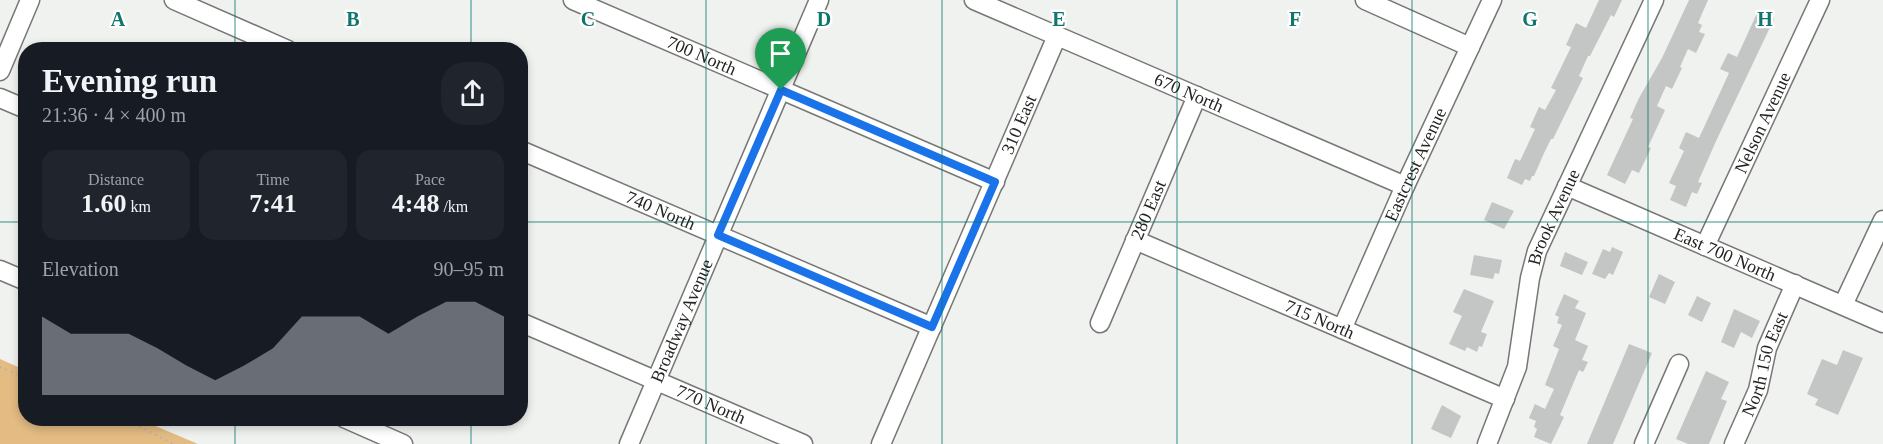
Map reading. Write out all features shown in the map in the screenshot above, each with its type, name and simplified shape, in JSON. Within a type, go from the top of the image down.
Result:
[{"type":"street","points":[[2,62],[30,0]]},
{"type":"street","points":[[174,0],[270,42]]},
{"type":"street","name":"700 North","points":[[573,0],[995,182]]},
{"type":"street","name":"Broadway Avenue","points":[[629,444],[819,0]]},
{"type":"street","name":"670 North","points":[[974,0],[1405,186]]},
{"type":"street","points":[[1365,0],[1470,47]]},
{"type":"street","name":"Eastcrest Avenue","points":[[1342,329],[1405,186],[1492,0]]},
{"type":"street","name":"Brook Avenue","points":[[1487,444],[1519,357],[1532,265],[1539,244],[1654,0]]},
{"type":"street","name":"Nelson Avenue","points":[[1705,246],[1820,0]]},
{"type":"street","name":"310 East","points":[[881,444],[1057,36]]},
{"type":"street","name":"280 East","points":[[1100,322],[1197,96]]},
{"type":"street","points":[[0,98],[18,106]]},
{"type":"street","name":"740 North","points":[[528,153],[932,327]]},
{"type":"street","name":"East 700 North","points":[[1567,186],[1883,322]]},
{"type":"street","points":[[1843,305],[1883,220]]},
{"type":"street","name":"715 North","points":[[1135,240],[1505,399]]},
{"type":"street","points":[[0,270],[18,278]]},
{"type":"street","name":"North 150 East","points":[[1734,444],[1758,390],[1767,348],[1795,284]]},
{"type":"street","name":"770 North","points":[[528,325],[803,444]]},
{"type":"street","points":[[1644,444],[1679,364]]},
{"type":"street","points":[[362,426],[404,444]]},
{"type":"path","points":[[0,367],[18,375]]},
{"type":"path","points":[[138,426],[173,444]]},
{"type":"shaded area","points":[[0,359],[18,367],[18,426],[156,426],[198,444],[0,444]]},
{"type":"building","points":[[1599,0],[1622,0],[1614,17],[1611,15],[1588,56],[1579,76],[1583,78],[1534,176],[1530,181],[1525,179],[1522,185],[1507,178],[1515,159],[1520,161],[1535,129],[1530,127],[1539,107],[1545,110],[1556,90],[1551,88],[1571,47],[1566,45],[1576,23],[1586,28]]},
{"type":"building","points":[[1689,0],[1708,0],[1698,23],[1702,25],[1699,32],[1705,34],[1696,53],[1688,49],[1672,89],[1666,86],[1657,106],[1665,110],[1648,147],[1651,148],[1639,173],[1632,170],[1625,184],[1607,175],[1633,119],[1630,118],[1639,98],[1662,58]]},
{"type":"building","points":[[1758,11],[1774,19],[1698,182],[1702,183],[1697,194],[1692,192],[1686,207],[1670,200],[1676,186],[1669,183],[1684,151],[1679,148],[1686,132],[1699,138],[1729,73],[1720,69],[1728,53],[1737,57]]},
{"type":"building","points":[[1492,202],[1514,211],[1504,229],[1484,220]]},
{"type":"building","points":[[1612,247],[1623,252],[1613,275],[1609,273],[1605,279],[1592,274],[1603,249],[1610,252]]},
{"type":"building","points":[[1565,252],[1588,262],[1582,275],[1560,266]]},
{"type":"building","points":[[1474,255],[1502,260],[1499,274],[1495,273],[1493,279],[1470,275]]},
{"type":"building","points":[[1659,274],[1675,282],[1665,304],[1649,297]]},
{"type":"building","points":[[1464,289],[1494,301],[1481,332],[1487,334],[1482,347],[1479,346],[1477,352],[1467,347],[1465,351],[1449,344],[1462,316],[1453,312]]},
{"type":"building","points":[[1564,294],[1579,301],[1575,308],[1586,313],[1575,340],[1588,346],[1582,360],[1588,362],[1583,372],[1579,370],[1560,415],[1564,417],[1551,444],[1534,437],[1537,429],[1534,427],[1536,421],[1529,418],[1535,404],[1545,409],[1554,389],[1545,385],[1559,349],[1553,346],[1562,325],[1557,323],[1559,317],[1555,315]]},
{"type":"building","points":[[1697,296],[1711,303],[1702,322],[1688,315]]},
{"type":"building","points":[[1734,309],[1760,321],[1752,338],[1741,332],[1734,348],[1721,342]]},
{"type":"building","points":[[1629,344],[1652,353],[1613,444],[1587,444]]},
{"type":"building","points":[[1843,350],[1863,358],[1838,415],[1815,405],[1818,399],[1807,394],[1822,359],[1837,365]]},
{"type":"building","points":[[1706,371],[1729,382],[1721,399],[1727,401],[1709,444],[1688,444],[1676,439]]},
{"type":"building","points":[[1442,405],[1461,416],[1451,438],[1431,429]]},
{"type":"route","points":[[781,90],[995,182],[932,327],[718,235],[781,90]]}]
